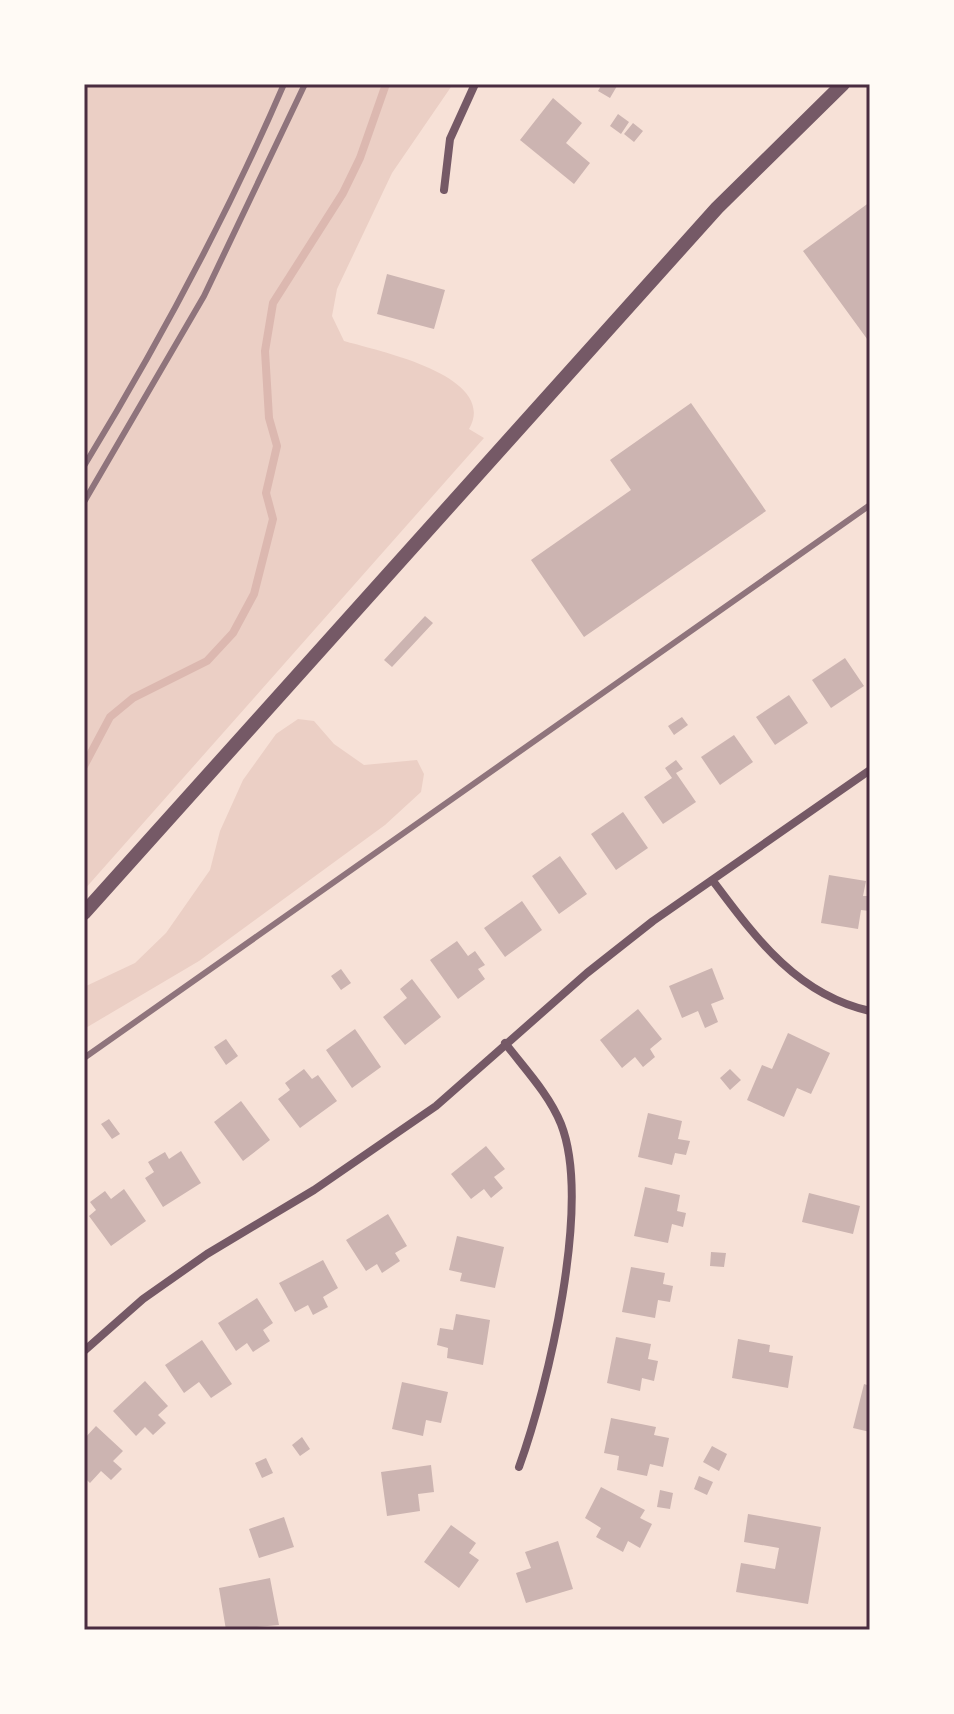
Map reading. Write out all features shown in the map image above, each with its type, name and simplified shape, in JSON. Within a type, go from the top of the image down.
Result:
[{"type":"street","points":[[444,190],[450,139],[475,84]]},
{"type":"street","points":[[84,913],[717,208],[843,84]]},
{"type":"street","points":[[84,1351],[143,1299],[207,1254],[314,1190],[401,1132],[436,1106],[505,1043],[620,947],[870,770]]},
{"type":"street","points":[[713,881],[756,938],[782,965],[829,997],[870,1011]]},
{"type":"street","points":[[505,1043],[540,1088],[561,1123],[571,1160],[573,1218],[537,1416],[519,1467]]},
{"type":"shaded area","points":[[84,84],[453,84],[392,173],[337,289],[332,316],[344,341],[405,359],[451,380],[467,394],[474,410],[469,429],[484,438],[84,890]]},
{"type":"shaded area","points":[[298,719],[314,721],[334,744],[364,765],[417,760],[424,774],[421,792],[385,825],[199,961],[84,1029],[84,987],[135,963],[166,933],[210,870],[220,831],[243,780],[276,734]]},
{"type":"building","points":[[602,84],[617,86],[610,98],[598,91]]},
{"type":"building","points":[[553,98],[582,123],[566,143],[590,163],[574,184],[520,140]]},
{"type":"building","points":[[618,114],[629,122],[621,134],[610,126]]},
{"type":"building","points":[[633,123],[643,131],[634,142],[624,134]]},
{"type":"building","points":[[870,202],[870,343],[803,251]]},
{"type":"building","points":[[387,274],[445,290],[434,329],[377,314]]},
{"type":"building","points":[[691,403],[766,511],[584,637],[531,560],[631,490],[610,460]]},
{"type":"building","points":[[425,616],[433,623],[392,667],[384,660]]},
{"type":"building","points":[[845,658],[864,686],[831,708],[812,680]]},
{"type":"building","points":[[789,695],[808,723],[775,745],[756,717]]},
{"type":"building","points":[[682,717],[688,725],[674,735],[668,726]]},
{"type":"building","points":[[734,735],[753,762],[720,785],[701,757]]},
{"type":"building","points":[[676,760],[683,769],[676,773],[696,802],[663,824],[644,797],[672,778],[665,768]]},
{"type":"building","points":[[623,812],[648,848],[616,870],[591,834]]},
{"type":"building","points":[[560,856],[587,894],[559,914],[532,876]]},
{"type":"building","points":[[829,875],[866,881],[863,896],[870,896],[870,911],[861,910],[858,929],[821,923]]},
{"type":"building","points":[[522,901],[542,930],[505,957],[484,928]]},
{"type":"building","points":[[457,941],[468,956],[475,951],[485,965],[478,969],[485,979],[458,999],[430,960]]},
{"type":"building","points":[[712,968],[724,999],[711,1004],[718,1022],[705,1028],[698,1011],[682,1018],[669,986]]},
{"type":"building","points":[[341,969],[351,983],[341,990],[331,976]]},
{"type":"building","points":[[412,979],[441,1017],[405,1045],[383,1017],[407,998],[400,989]]},
{"type":"building","points":[[638,1009],[662,1039],[650,1049],[655,1057],[643,1067],[635,1057],[622,1068],[600,1040]]},
{"type":"building","points":[[355,1029],[381,1067],[352,1088],[326,1050]]},
{"type":"building","points":[[788,1033],[830,1053],[811,1094],[797,1088],[784,1117],[747,1100],[762,1065],[772,1069]]},
{"type":"building","points":[[226,1039],[238,1056],[226,1065],[214,1047]]},
{"type":"building","points":[[304,1069],[312,1079],[318,1075],[337,1101],[300,1128],[278,1099],[290,1090],[285,1083]]},
{"type":"building","points":[[730,1069],[741,1080],[730,1090],[720,1078]]},
{"type":"building","points":[[241,1101],[270,1140],[243,1161],[214,1122]]},
{"type":"building","points":[[648,1113],[682,1121],[678,1139],[690,1141],[686,1155],[675,1153],[672,1165],[638,1157]]},
{"type":"building","points":[[109,1119],[120,1134],[112,1139],[101,1124]]},
{"type":"building","points":[[486,1146],[505,1169],[494,1177],[503,1188],[491,1198],[484,1189],[471,1199],[451,1174]]},
{"type":"building","points":[[181,1151],[201,1183],[163,1207],[145,1178],[154,1172],[148,1162],[165,1152],[169,1159]]},
{"type":"building","points":[[645,1187],[680,1195],[677,1211],[686,1213],[683,1227],[672,1224],[668,1243],[634,1236]]},
{"type":"building","points":[[124,1189],[146,1221],[111,1246],[89,1216],[96,1210],[90,1202],[105,1191],[111,1199]]},
{"type":"building","points":[[809,1193],[860,1206],[853,1234],[802,1222]]},
{"type":"building","points":[[388,1214],[407,1246],[395,1253],[400,1261],[382,1273],[377,1264],[366,1271],[346,1240]]},
{"type":"building","points":[[457,1236],[504,1247],[495,1288],[460,1281],[462,1273],[449,1270]]},
{"type":"building","points":[[711,1252],[726,1253],[724,1267],[710,1266]]},
{"type":"building","points":[[323,1260],[338,1288],[323,1297],[328,1307],[313,1315],[308,1305],[295,1312],[279,1283]]},
{"type":"building","points":[[631,1267],[665,1273],[663,1284],[673,1286],[670,1302],[658,1300],[655,1318],[622,1312]]},
{"type":"building","points":[[257,1298],[273,1323],[263,1330],[270,1341],[253,1352],[247,1343],[236,1351],[218,1323]]},
{"type":"building","points":[[456,1314],[490,1320],[483,1365],[447,1358],[448,1348],[437,1345],[440,1328],[453,1330]]},
{"type":"building","points":[[616,1337],[651,1344],[648,1359],[658,1361],[654,1381],[642,1378],[640,1391],[607,1383]]},
{"type":"building","points":[[738,1339],[770,1345],[769,1352],[793,1356],[788,1388],[732,1378]]},
{"type":"building","points":[[202,1340],[232,1384],[211,1398],[199,1382],[184,1393],[165,1365]]},
{"type":"building","points":[[145,1381],[168,1406],[158,1415],[166,1423],[153,1435],[145,1427],[136,1436],[113,1411]]},
{"type":"building","points":[[402,1382],[448,1392],[441,1423],[426,1420],[423,1436],[392,1429]]},
{"type":"building","points":[[864,1384],[870,1386],[870,1432],[853,1428]]},
{"type":"building","points":[[611,1418],[656,1427],[654,1435],[669,1438],[663,1467],[650,1464],[647,1476],[617,1470],[619,1456],[604,1453]]},
{"type":"building","points":[[96,1426],[123,1451],[113,1461],[122,1469],[111,1480],[101,1471],[90,1483],[84,1477],[84,1439]]},
{"type":"building","points":[[302,1437],[310,1449],[300,1456],[292,1445]]},
{"type":"building","points":[[712,1446],[727,1454],[719,1471],[703,1462]]},
{"type":"building","points":[[266,1458],[273,1473],[262,1478],[255,1463]]},
{"type":"building","points":[[431,1465],[434,1492],[418,1494],[420,1511],[387,1516],[381,1472]]},
{"type":"building","points":[[699,1476],[713,1482],[707,1495],[694,1489]]},
{"type":"building","points":[[601,1487],[645,1510],[640,1518],[652,1524],[640,1548],[628,1541],[623,1552],[596,1537],[601,1528],[585,1518]]},
{"type":"building","points":[[660,1490],[673,1493],[670,1509],[657,1507]]},
{"type":"building","points":[[748,1514],[821,1527],[808,1604],[736,1592],[741,1563],[775,1569],[779,1548],[744,1542]]},
{"type":"building","points":[[284,1517],[294,1547],[259,1558],[249,1529]]},
{"type":"building","points":[[451,1525],[476,1543],[469,1553],[479,1560],[459,1588],[424,1562]]},
{"type":"building","points":[[558,1541],[573,1589],[526,1603],[516,1573],[531,1568],[525,1552]]},
{"type":"building","points":[[270,1578],[279,1625],[226,1630],[219,1588]]},
{"type":"waterway","points":[[84,766],[110,717],[133,698],[207,661],[233,633],[254,594],[273,519],[266,493],[277,446],[269,418],[265,351],[273,303],[343,193],[360,158],[386,84]]},
{"type":"railway","points":[[84,466],[191,278],[284,84]]},
{"type":"railway","points":[[84,502],[204,296],[305,84]]},
{"type":"railway","points":[[84,1058],[870,505]]}]
